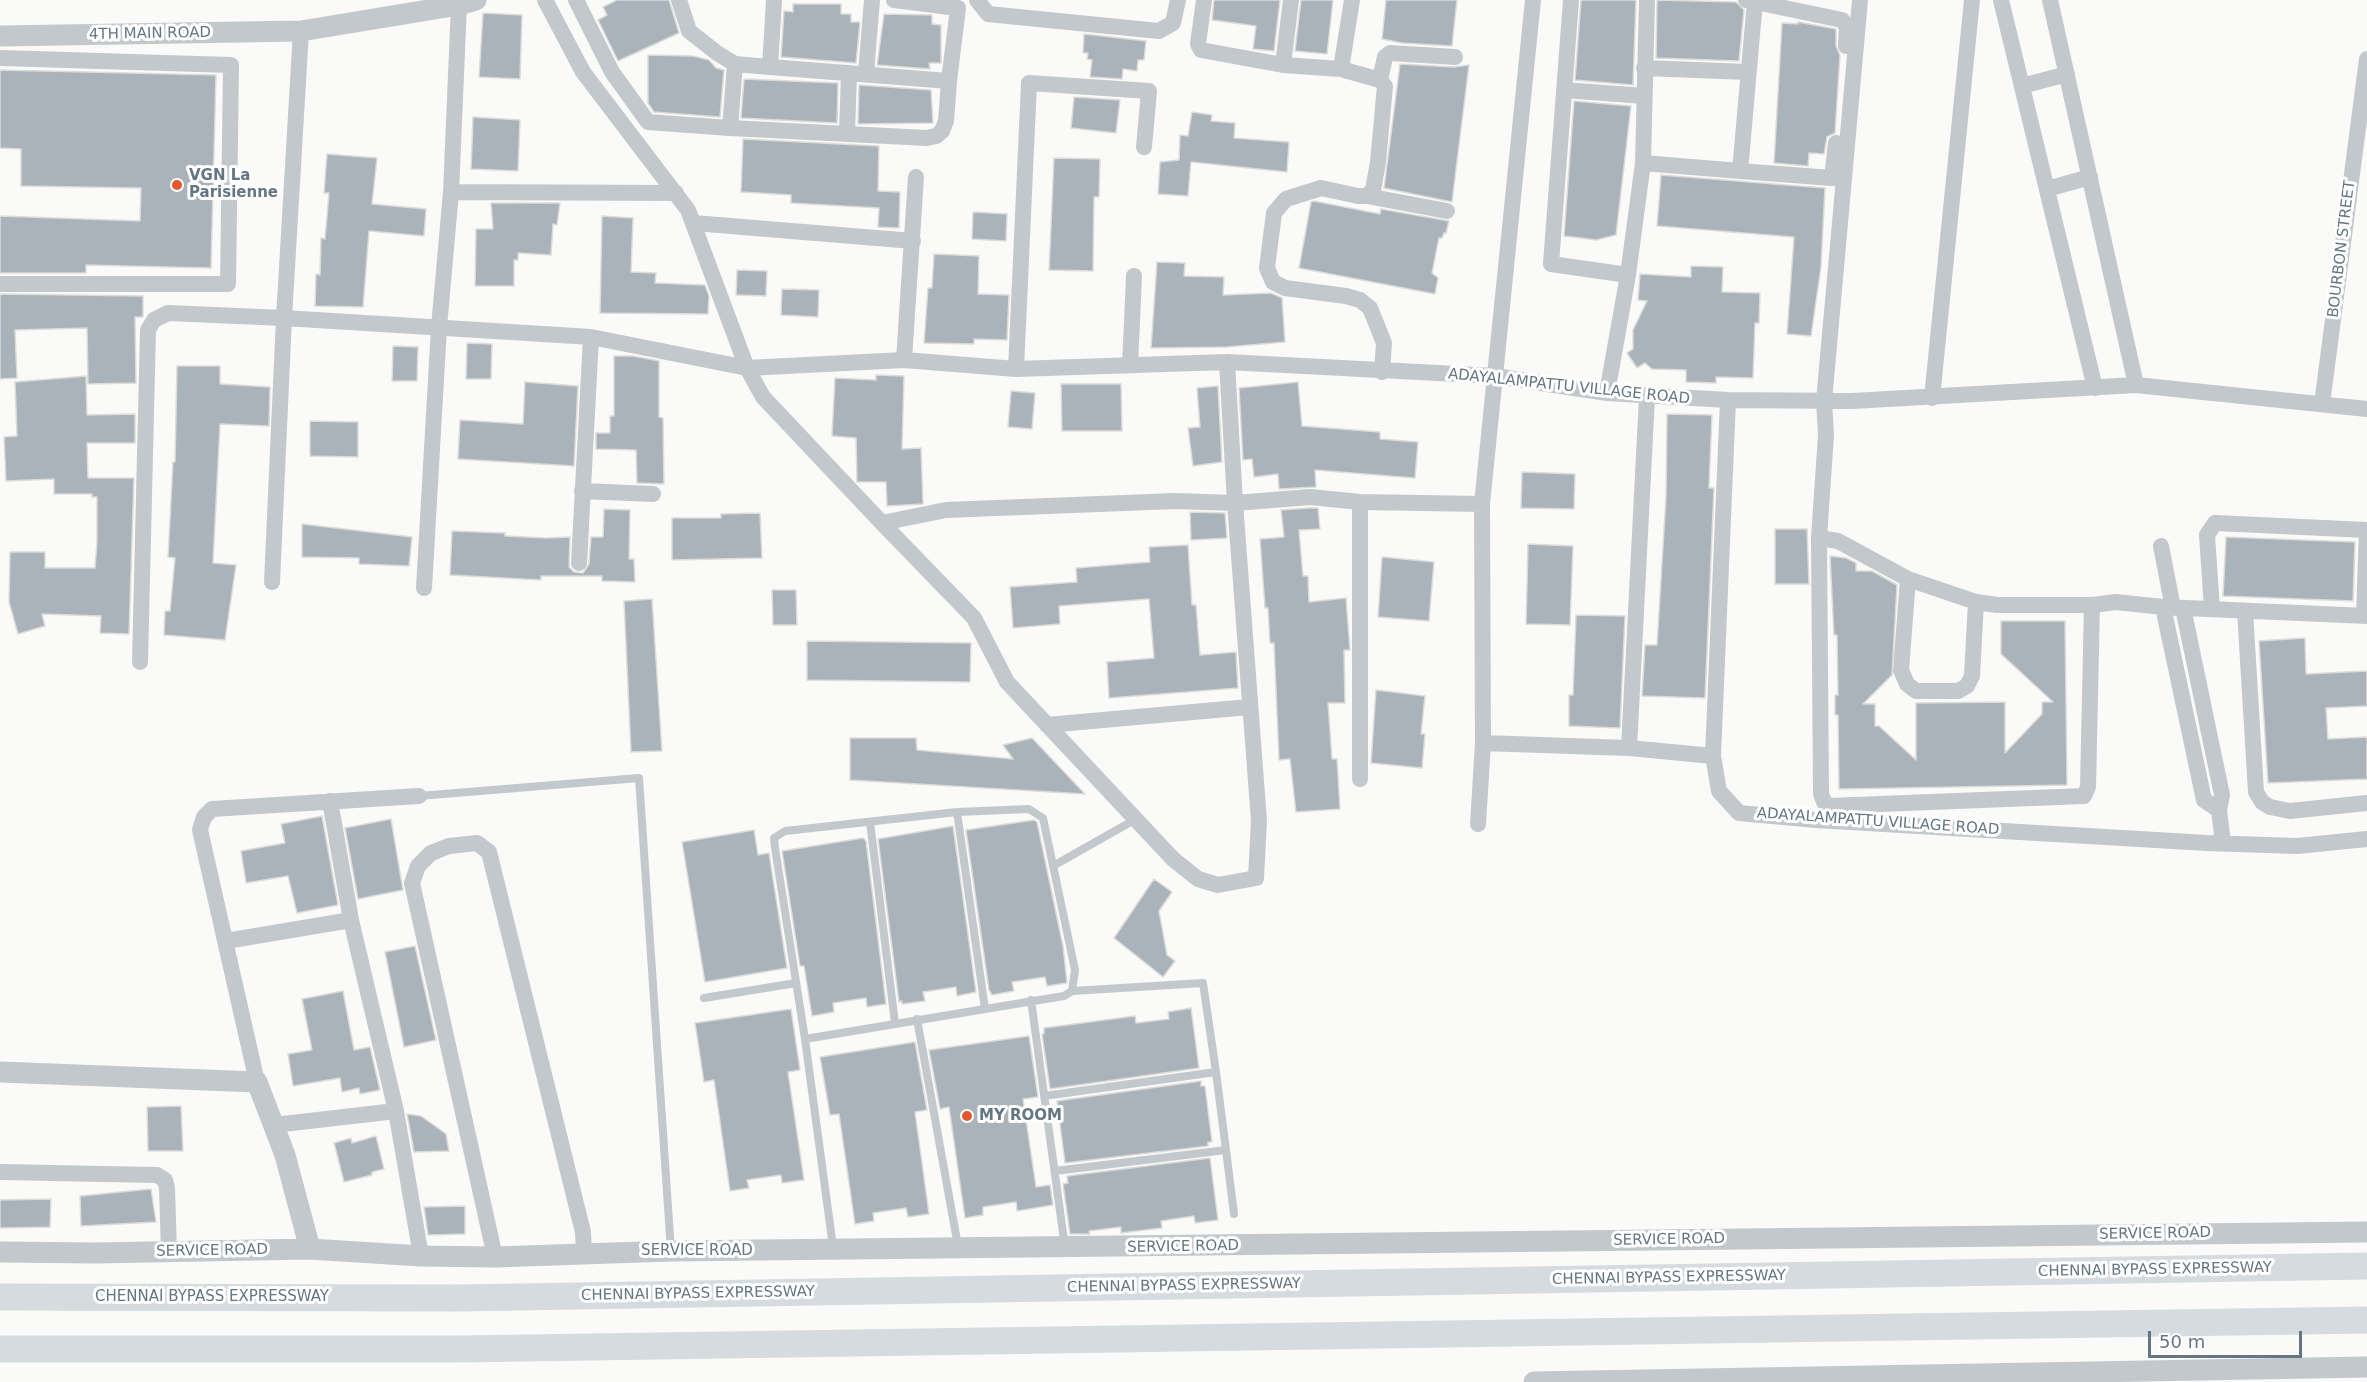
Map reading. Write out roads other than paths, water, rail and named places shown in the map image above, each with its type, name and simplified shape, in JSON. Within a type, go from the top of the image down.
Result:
[{"type":"highway","name":"CHENNAI BYPASS EXPRESSWAY","points":[[0,1297],[470,1298],[2367,1266]]},
{"type":"highway","points":[[0,1349],[460,1349],[2367,1320]]},
{"type":"street","points":[[545,0],[583,72],[688,210],[747,368],[763,397],[974,618],[1007,682],[1047,725],[1173,859],[1198,879],[1218,885],[1256,878],[1259,821],[1249,707],[1227,362]]},
{"type":"street","points":[[576,0],[612,72],[648,123],[927,138],[936,136],[942,131],[946,121],[958,4],[894,0]]},
{"type":"street","points":[[679,0],[689,31],[735,64],[949,81]]},
{"type":"street","points":[[770,67],[774,0]]},
{"type":"street","points":[[866,74],[872,0]]},
{"type":"street","points":[[977,0],[988,14],[1158,31],[1173,23],[1178,0]]},
{"type":"street","points":[[1204,0],[1198,44],[1201,50],[1283,65],[1341,69],[1380,80],[1385,86],[1378,162],[1373,190],[1367,196]]},
{"type":"street","points":[[1283,65],[1291,0]]},
{"type":"street","points":[[1341,69],[1352,0]]},
{"type":"street","points":[[1478,824],[1483,743],[1482,504],[1533,0]]},
{"type":"street","points":[[1571,0],[1551,264],[1628,275]]},
{"type":"street","points":[[1607,393],[1628,275],[1643,163],[1647,0]]},
{"type":"street","points":[[1860,0],[1824,401],[1826,435],[1819,538],[1821,794],[1824,802],[1829,806],[2084,796],[2088,787],[2092,604]]},
{"type":"street","points":[[1932,398],[1972,0]]},
{"type":"street","points":[[2001,0],[2095,388]]},
{"type":"street","points":[[2050,0],[2136,385]]},
{"type":"street","points":[[1643,163],[1740,171],[1832,178],[1847,36],[1847,27],[1842,20],[1751,1],[1740,171]]},
{"type":"street","points":[[424,588],[439,327],[467,3]]},
{"type":"street","name":"4TH MAIN ROAD","points":[[0,36],[301,31],[399,8],[467,3]]},
{"type":"street","points":[[272,582],[284,318],[301,31]]},
{"type":"street","points":[[1380,80],[1385,57],[1390,54],[1455,57]]},
{"type":"street","points":[[0,58],[231,65],[228,284],[0,284]]},
{"type":"street","name":"BOURBON STREET","points":[[2322,404],[2367,59]]},
{"type":"street","points":[[730,128],[735,64]]},
{"type":"street","points":[[1644,68],[1748,72]]},
{"type":"street","points":[[847,133],[849,73]]},
{"type":"street","points":[[2022,86],[2067,74]]},
{"type":"street","points":[[1016,369],[1029,83],[1149,91],[1144,147]]},
{"type":"street","points":[[1564,90],[1644,96]]},
{"type":"street","points":[[904,360],[916,177]]},
{"type":"street","points":[[2047,189],[2090,177]]},
{"type":"street","points":[[1382,372],[1384,343],[1370,308],[1360,300],[1346,296],[1285,288],[1273,282],[1267,268],[1274,213],[1286,199],[1322,188],[1447,211]]},
{"type":"street","points":[[451,192],[676,193]]},
{"type":"street","points":[[694,224],[913,241]]},
{"type":"street","points":[[1130,365],[1134,276]]},
{"type":"street","name":"ADAYALAMPATTU VILLAGE ROAD","points":[[140,662],[148,330],[154,320],[168,313],[591,337],[747,368],[904,360],[1016,369],[1227,362],[1382,372],[1495,376],[1607,393],[1728,400],[1713,756],[1719,791],[1739,813],[2223,843],[2297,846],[2367,839]]},
{"type":"street","points":[[579,563],[591,337]]},
{"type":"street","points":[[1728,400],[1824,401],[1932,398],[2136,385],[2367,409]]},
{"type":"street","points":[[1629,748],[1647,397]]},
{"type":"street","points":[[582,491],[653,494]]},
{"type":"street","points":[[882,522],[946,510],[1175,501],[1235,502],[1310,497],[1360,502],[1482,504]]},
{"type":"street","points":[[1360,502],[1360,779]]},
{"type":"street","points":[[1819,538],[1838,541],[1908,579],[1977,602],[1997,605],[2116,602],[2173,608],[2366,616],[2367,530],[2215,523],[2207,535],[2212,609]]},
{"type":"street","points":[[2161,546],[2173,608],[2222,795],[2219,810],[2223,843]]},
{"type":"street","points":[[1908,579],[1901,670],[1907,684],[1916,691],[1958,691],[1967,686],[1972,676],[1977,602]]},
{"type":"street","points":[[2245,611],[2256,792],[2262,802],[2270,807],[2290,811],[2367,803]]},
{"type":"street","points":[[1047,725],[1249,707]]},
{"type":"street","points":[[1483,743],[1629,748],[1713,756]]},
{"type":"street","points":[[310,1249],[285,1155],[257,1082],[200,830],[204,817],[212,809],[418,796]]},
{"type":"street","points":[[330,801],[351,920],[396,1111],[421,1256]]},
{"type":"street","points":[[493,1248],[412,883],[418,866],[431,853],[449,846],[477,843],[489,852],[584,1243]]},
{"type":"street","points":[[226,941],[351,920]]},
{"type":"street","points":[[0,1072],[257,1082]]},
{"type":"street","points":[[274,1125],[396,1111]]},
{"type":"street","points":[[0,1172],[157,1175],[165,1180],[167,1188],[169,1252]]},
{"type":"street","name":"SERVICE ROAD","points":[[0,1252],[310,1249],[421,1256],[493,1248],[584,1243],[671,1251],[834,1251],[2367,1232]]},
{"type":"street","points":[[1534,1382],[2206,1376],[2260,1375],[2367,1367]]},
{"type":"lane","points":[[418,796],[639,778],[671,1251]]},
{"type":"lane","points":[[834,1251],[774,838],[785,831],[957,812],[1029,809],[1036,812],[1043,818],[1076,970],[1072,991]]},
{"type":"lane","points":[[957,812],[985,1009]]},
{"type":"lane","points":[[1053,866],[1136,819]]},
{"type":"lane","points":[[870,822],[895,1023]]},
{"type":"lane","points":[[704,998],[796,983]]},
{"type":"lane","points":[[805,1039],[1064,996],[1072,991],[1203,983],[1234,1214]]},
{"type":"lane","points":[[1031,1000],[1064,1240]]},
{"type":"lane","points":[[917,1019],[958,1249]]},
{"type":"lane","points":[[1044,1096],[1216,1072]]},
{"type":"lane","points":[[1055,1170],[1226,1149]]},
{"type":"place","name":"VGN La Parisienne","points":[[177,185]]},
{"type":"place","name":"MY ROOM","points":[[967,1116]]}]
